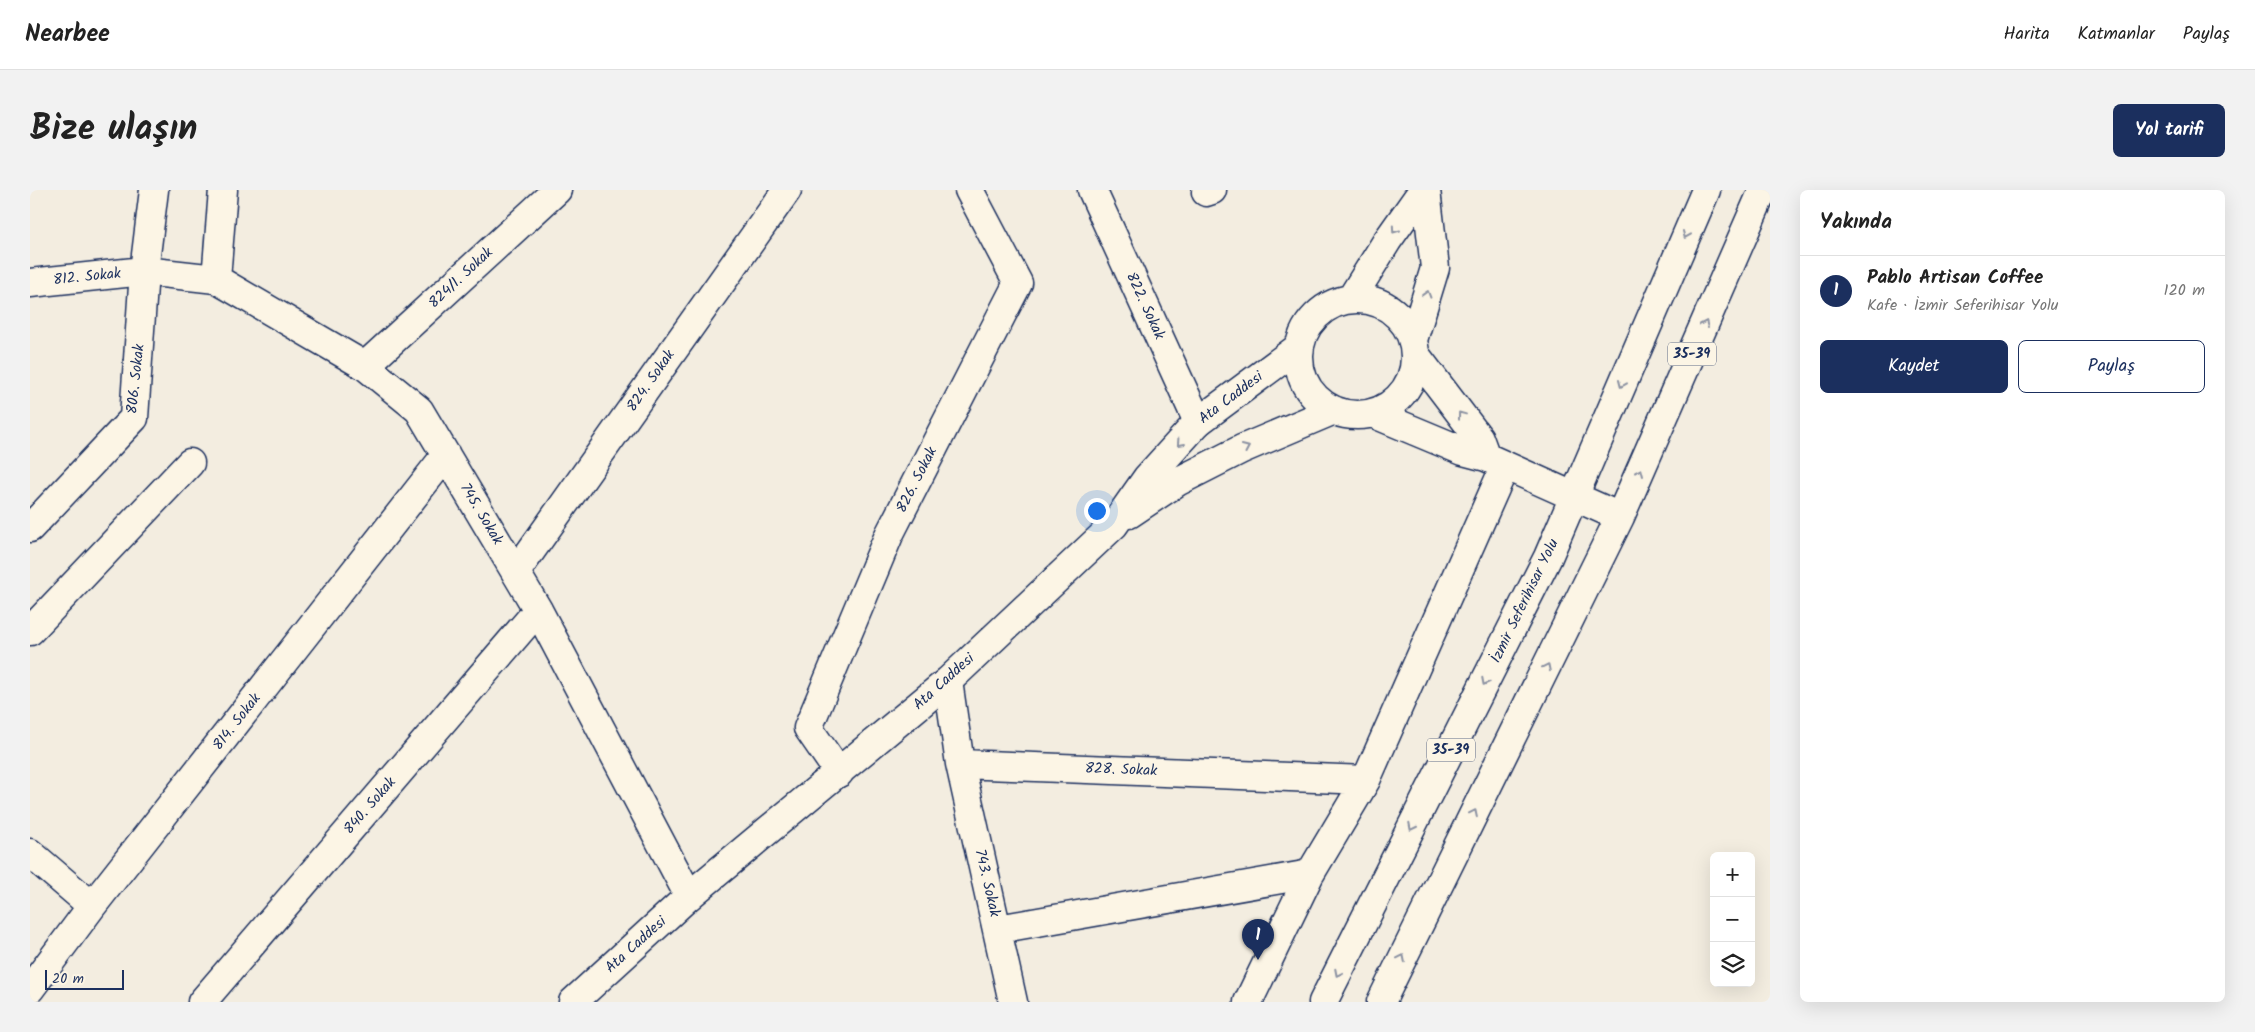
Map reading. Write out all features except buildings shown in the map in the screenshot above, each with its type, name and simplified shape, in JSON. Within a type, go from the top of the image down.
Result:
[{"type":"street","name":"806. Sokak","points":[[30,528],[134,418],[144,271],[154,190]]},
{"type":"street","points":[[216,279],[223,190]]},
{"type":"street","name":"824/1. Sokak","points":[[365,366],[557,190]]},
{"type":"street","name":"824. Sokak","points":[[516,572],[787,190]]},
{"type":"street","name":"826. Sokak","points":[[839,773],[808,728],[889,535],[1018,283],[969,190]]},
{"type":"street","name":"822. Sokak","points":[[1092,190],[1198,422]]},
{"type":"street","points":[[1351,299],[1387,242],[1425,190]]},
{"type":"street","points":[[1425,190],[1435,268],[1414,347],[1413,373],[1404,391],[1390,405],[1372,413],[1352,415],[1334,410],[1317,400],[1305,384],[1299,365],[1299,346],[1305,329],[1317,314],[1333,304],[1351,299],[1370,300],[1387,307],[1402,320],[1414,347],[1496,462]]},
{"type":"street","name":"İzmir Seferihisar Yolu","points":[[1323,1002],[1548,557],[1706,190]]},
{"type":"street","name":"35-39","points":[[1381,1002],[1620,517],[1763,190]]},
{"type":"street","name":"745. Sokak","points":[[144,271],[216,279],[365,366],[418,410],[538,610],[689,896]]},
{"type":"street","name":"812. Sokak","points":[[30,282],[144,271]]},
{"type":"street","name":"Ata Caddesi","points":[[573,1002],[689,896],[948,681],[1114,525],[1147,478],[1198,422],[1299,346]]},
{"type":"street","points":[[1114,525],[1177,482],[1242,449],[1334,410]]},
{"type":"street","points":[[1372,413],[1463,451],[1496,462],[1620,517]]},
{"type":"street","name":"814. Sokak","points":[[30,989],[92,906],[446,455]]},
{"type":"street","points":[[1248,1002],[1310,874],[1366,780],[1496,462]]},
{"type":"street","points":[[30,631],[190,463]]},
{"type":"street","name":"840. Sokak","points":[[202,1002],[538,610]]},
{"type":"street","points":[[948,681],[960,764]]},
{"type":"street","name":"828. Sokak","points":[[960,764],[1366,780]]},
{"type":"street","name":"743. Sokak","points":[[960,764],[1013,1002]]},
{"type":"street","points":[[30,852],[92,906]]},
{"type":"street","points":[[998,929],[1310,874]]},
{"type":"place","name":"Pablo Artisan Coffee","points":[[1258,960]]}]
